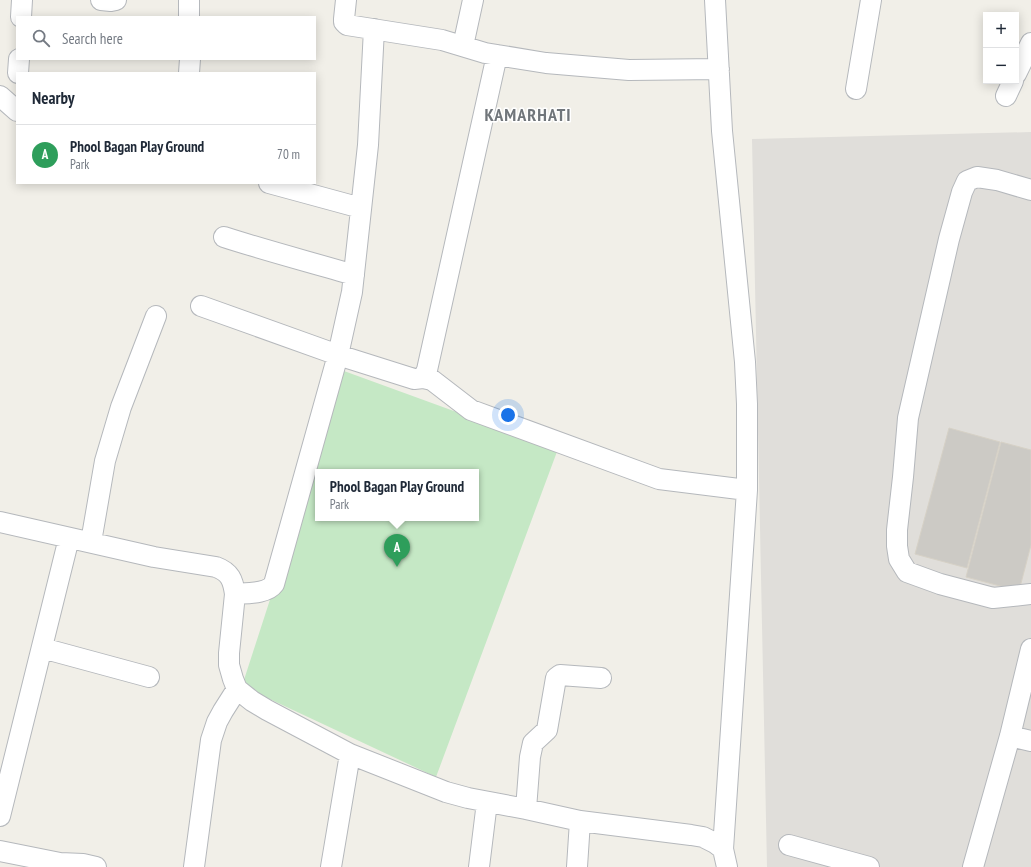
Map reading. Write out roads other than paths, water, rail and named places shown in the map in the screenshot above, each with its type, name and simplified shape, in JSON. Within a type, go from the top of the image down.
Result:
[{"type":"street","points":[[21,16],[22,0]]},
{"type":"street","points":[[101,0],[116,0]]},
{"type":"street","points":[[189,0],[189,16]]},
{"type":"street","points":[[346,0],[344,22],[347,25],[442,40],[485,53],[546,63],[629,70],[719,69]]},
{"type":"street","points":[[463,46],[473,0]]},
{"type":"street","points":[[715,0],[722,131],[748,404],[748,490],[725,858]]},
{"type":"street","points":[[856,89],[871,0]]},
{"type":"street","points":[[234,594],[265,591],[271,588],[274,584],[338,355],[352,292],[354,275],[368,145],[374,29]]},
{"type":"street","points":[[1019,68],[1031,43]]},
{"type":"street","points":[[423,378],[427,370],[497,55]]},
{"type":"street","points":[[18,72],[19,60]]},
{"type":"street","points":[[189,72],[190,60]]},
{"type":"street","points":[[0,96],[16,104]]},
{"type":"street","points":[[1031,190],[977,176],[967,181],[962,192],[949,239],[908,418],[897,530],[899,559],[907,572],[940,584],[994,598],[1031,594]]},
{"type":"street","points":[[273,184],[361,208]]},
{"type":"street","points":[[224,237],[354,275]]},
{"type":"street","points":[[201,306],[338,355],[414,379],[423,378],[432,380],[471,410],[659,479],[748,490]]},
{"type":"street","points":[[91,542],[105,461],[121,407],[156,316]]},
{"type":"street","points":[[0,522],[154,557],[216,567],[224,570],[230,576],[234,586],[229,659],[231,672],[237,689],[252,701],[267,710],[350,754],[446,792],[487,802],[580,821],[703,837],[715,843],[725,858]]},
{"type":"street","points":[[0,816],[69,538]]},
{"type":"street","points":[[42,648],[149,677]]},
{"type":"street","points":[[973,867],[1010,736],[1031,649]]},
{"type":"street","points":[[526,809],[530,757],[533,743],[546,730],[556,678],[560,675],[601,678]]},
{"type":"street","points":[[194,867],[211,740],[217,722],[237,689]]},
{"type":"street","points":[[1010,736],[1031,741]]},
{"type":"street","points":[[332,867],[350,754]]},
{"type":"street","points":[[479,867],[487,802]]},
{"type":"street","points":[[577,867],[580,821]]},
{"type":"street","points":[[789,845],[869,867]]},
{"type":"street","points":[[0,851],[60,863],[83,864],[96,867]]},
{"type":"place","name":"Phool Bagan Play Ground","points":[[397,567]]},
{"type":"district","name":"KAMARHATI","points":[[528,114]]}]
